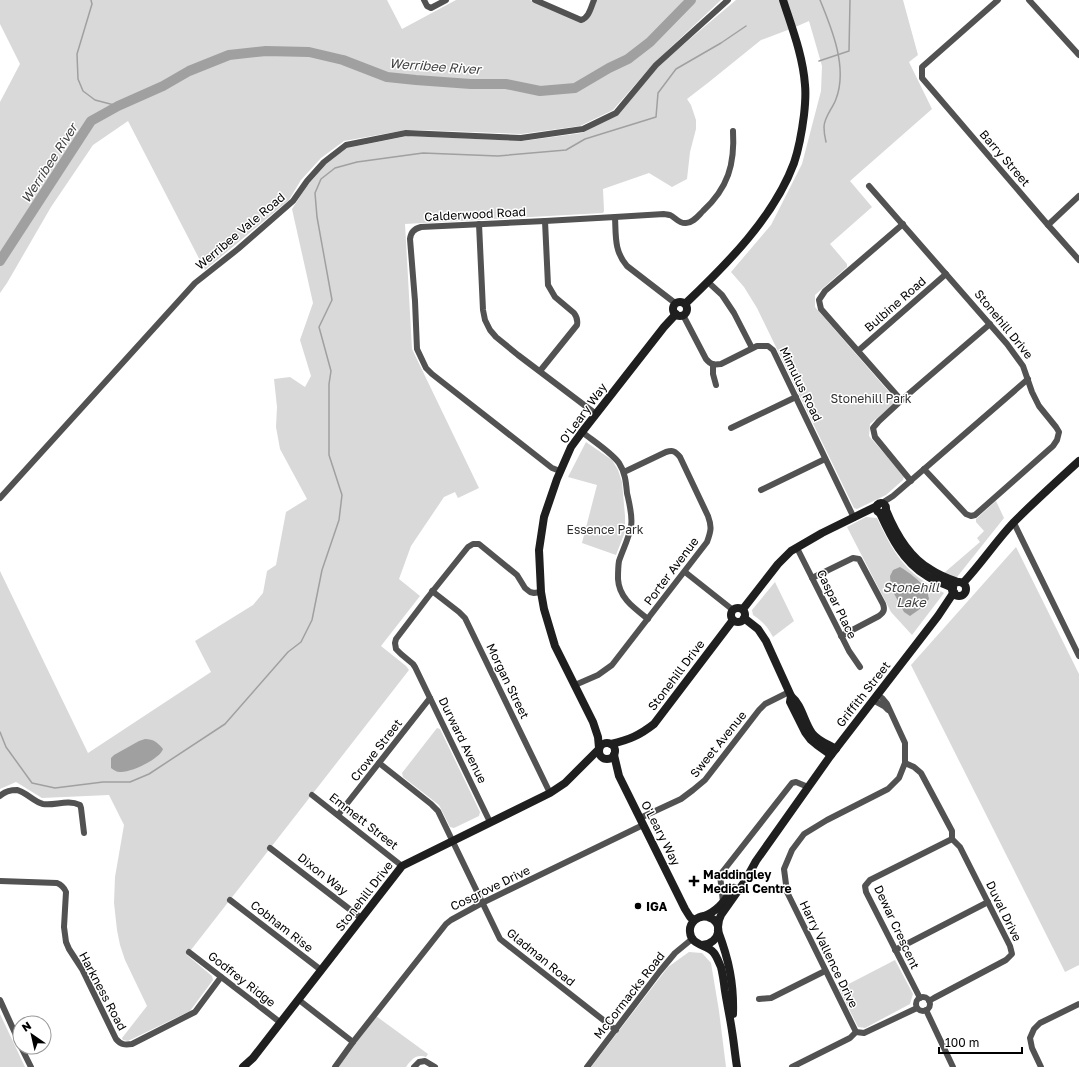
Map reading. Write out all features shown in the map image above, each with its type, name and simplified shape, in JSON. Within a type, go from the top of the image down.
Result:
[{"type":"street","points":[[424,0],[427,6],[431,8],[446,0]]},
{"type":"street","points":[[535,0],[582,20],[587,16],[594,0]]},
{"type":"street","name":"Werribee Vale Road","points":[[0,498],[195,283],[238,249],[293,201],[307,181],[324,162],[346,145],[406,133],[522,138],[583,129],[616,113],[656,65],[728,0]]},
{"type":"street","points":[[685,304],[708,282],[762,221],[780,194],[794,162],[802,132],[805,86],[800,55],[793,28],[783,0]]},
{"type":"street","name":"Barry Street","points":[[998,0],[922,67],[922,78],[1079,260]]},
{"type":"street","points":[[1029,0],[1079,55]]},
{"type":"street","name":"Calderwood Road","points":[[560,471],[552,468],[426,368],[417,349],[410,239],[411,234],[417,228],[421,227],[664,214],[670,215],[680,222],[687,224],[693,221],[711,204],[721,191],[728,176],[733,155],[733,131]]},
{"type":"street","name":"Stonehill Drive","points":[[869,186],[1007,344],[1023,366],[1028,379],[893,496],[882,508]]},
{"type":"street","points":[[1048,225],[1079,196]]},
{"type":"street","points":[[615,217],[616,245],[622,261],[675,303]]},
{"type":"street","points":[[540,371],[577,325],[578,320],[574,313],[555,297],[548,285],[545,221]]},
{"type":"street","points":[[479,224],[482,299],[485,320],[490,330],[496,337],[518,355],[596,414]]},
{"type":"street","points":[[902,400],[821,309],[819,300],[825,290],[903,224]]},
{"type":"street","name":"Bulbine Road","points":[[859,350],[946,274]]},
{"type":"street","points":[[708,282],[722,295],[752,348]]},
{"type":"street","points":[[675,303],[681,301],[685,304],[687,309],[680,314]]},
{"type":"street","points":[[675,303],[673,310],[680,314],[706,359],[710,364],[713,364],[713,374],[716,385]]},
{"type":"street","name":"O'Leary Way","points":[[593,722],[555,646],[544,609],[541,592],[539,550],[544,517],[560,471],[571,447],[664,327],[680,314]]},
{"type":"street","points":[[911,481],[875,437],[873,428],[902,400],[990,324]]},
{"type":"street","name":"Mimulus Road","points":[[713,364],[721,364],[760,345],[768,346],[773,350],[854,518]]},
{"type":"street","points":[[924,469],[966,514],[971,516],[975,515],[1053,446],[1057,440],[1058,432],[1056,427],[1038,406],[1028,379]]},
{"type":"street","points":[[731,428],[796,397]]},
{"type":"street","points":[[582,432],[612,455],[619,462],[624,472],[632,524],[628,540],[619,562],[618,584],[624,598],[648,620]]},
{"type":"street","name":"Porter Avenue","points":[[575,685],[598,675],[612,665],[685,572],[707,542],[711,531],[711,523],[708,516],[680,457],[675,452],[666,452],[624,472]]},
{"type":"street","points":[[761,490],[825,459]]},
{"type":"street","name":"Griffith Street","points":[[703,916],[711,914],[718,908],[756,861],[833,752],[959,588],[1014,523],[1079,461]]},
{"type":"street","points":[[743,609],[778,564],[791,551],[822,533],[864,513],[882,508],[889,534],[898,548],[914,567],[927,577],[959,588]]},
{"type":"street","points":[[1014,523],[1079,656]]},
{"type":"street","points":[[432,591],[468,547],[473,544],[479,544],[517,575],[525,588],[530,592],[541,592]]},
{"type":"street","name":"Caspar Place","points":[[797,548],[848,652],[860,667]]},
{"type":"street","points":[[812,578],[853,558],[859,559],[884,604],[885,609],[883,614],[841,636]]},
{"type":"street","points":[[685,572],[733,610]]},
{"type":"street","name":"Durward Avenue","points":[[432,591],[399,634],[395,643],[396,649],[415,667],[490,822]]},
{"type":"street","name":"Morgan Street","points":[[432,591],[465,618],[550,792]]},
{"type":"street","points":[[737,607],[743,609],[745,612],[743,620],[738,622],[733,620],[731,615],[733,610],[737,607]]},
{"type":"street","points":[[744,618],[758,629],[766,640],[790,694],[790,702],[805,732],[816,745],[833,752]]},
{"type":"street","name":"Stonehill Drive","points":[[632,738],[643,733],[654,724],[733,620]]},
{"type":"street","name":"Sweet Avenue","points":[[642,822],[681,799],[705,780],[759,710],[765,704],[790,694]]},
{"type":"street","name":"Harry Vallence Drive","points":[[856,1032],[787,892],[784,869],[792,850],[804,834],[827,820],[888,789],[899,778],[905,764],[905,743],[887,704],[875,697]]},
{"type":"street","name":"Crowe Street","points":[[338,815],[430,698]]},
{"type":"street","points":[[593,722],[605,739],[615,748],[619,776]]},
{"type":"street","points":[[593,722],[599,742],[600,755],[619,776]]},
{"type":"street","points":[[599,748],[605,743],[611,744],[632,738]]},
{"type":"street","points":[[584,764],[591,761],[609,759],[617,750],[632,738]]},
{"type":"street","name":"Stonehill Drive","points":[[243,1067],[253,1058],[402,866],[550,792],[565,783],[599,748]]},
{"type":"street","name":"Gladman Road","points":[[379,764],[435,808],[438,812],[500,939],[616,1030]]},
{"type":"street","points":[[905,764],[914,767],[921,773],[952,831],[952,839]]},
{"type":"street","name":"O'Leary Way","points":[[619,776],[685,909],[694,920]]},
{"type":"street","points":[[723,902],[720,875],[792,783],[796,782],[808,787]]},
{"type":"street","points":[[0,796],[8,791],[18,790],[43,804],[74,802],[80,804],[82,808],[84,833]]},
{"type":"street","name":"Emmett Street","points":[[312,795],[402,866]]},
{"type":"street","name":"Cosgrove Drive","points":[[335,1067],[446,924],[451,920],[642,822]]},
{"type":"street","name":"Duval Drive","points":[[929,1001],[1006,960],[1012,954],[1010,946],[960,847],[952,839]]},
{"type":"street","name":"Dewar Crescent","points":[[920,998],[866,892],[865,886],[870,880],[952,839]]},
{"type":"street","name":"Dixon Way","points":[[270,848],[361,918]]},
{"type":"street","name":"Griffith Street","points":[[718,929],[719,920],[745,881],[756,861]]},
{"type":"street","name":"Harkness Road","points":[[0,882],[57,883],[62,885],[66,892],[64,927],[66,942],[82,969],[116,1039],[121,1044],[132,1044],[195,1012],[221,977]]},
{"type":"street","name":"Cobham Rise","points":[[230,900],[321,970]]},
{"type":"street","points":[[895,950],[988,902]]},
{"type":"street","points":[[732,1031],[733,997],[731,975],[726,954],[716,922],[703,916],[694,920],[690,928],[690,933],[692,939],[698,944],[714,952],[721,967],[737,1067]]},
{"type":"street","points":[[702,945],[707,945],[715,940],[718,936],[718,929]]},
{"type":"street","name":"McCormacks Road","points":[[587,1067],[656,976],[675,953],[692,939]]},
{"type":"street","name":"Godfrey Ridge","points":[[190,952],[280,1023]]},
{"type":"street","points":[[759,999],[771,998],[825,971]]},
{"type":"street","points":[[917,1008],[916,1002],[920,998],[926,998],[929,1001],[929,1007],[926,1010]]},
{"type":"street","points":[[0,1000],[12,1026]]},
{"type":"street","points":[[298,1000],[353,1042]]},
{"type":"street","points":[[1042,1067],[1032,1048],[1030,1038],[1034,1029],[1040,1023],[1079,1004]]},
{"type":"street","points":[[792,1067],[850,1038],[856,1032],[864,1033],[912,1009],[917,1008],[922,1011],[926,1010]]},
{"type":"street","points":[[926,1010],[953,1067]]},
{"type":"street","points":[[25,1055],[31,1067]]},
{"type":"street","points":[[414,1067],[420,1062],[425,1061],[435,1067]]},
{"type":"green space","points":[[0,0],[387,0],[402,29],[456,0],[530,0],[581,22],[596,0],[721,0],[654,63],[613,110],[580,126],[521,134],[406,130],[344,141],[321,158],[301,180],[289,200],[205,270],[128,121],[93,145],[51,207],[0,293],[0,102],[20,64],[0,24]]},
{"type":"green space","name":"Stonehill Park","points":[[736,0],[903,0],[918,55],[909,62],[932,109],[850,181],[872,207],[830,244],[847,264],[847,267],[815,295],[815,307],[895,399],[895,403],[870,424],[869,436],[904,476],[903,480],[886,495],[857,509],[854,508],[757,308],[744,287],[731,272],[771,225],[802,164],[821,91],[822,66],[809,21],[761,40],[687,99],[691,105],[696,120],[696,129],[690,152],[687,179],[672,187],[649,173],[603,189],[603,213],[405,224],[412,349],[479,488],[458,498],[455,492],[444,497],[411,546],[399,579],[420,596],[381,646],[409,670],[187,955],[212,976],[213,980],[190,1011],[128,1041],[123,1040],[122,1038],[147,1006],[125,960],[117,930],[114,903],[115,877],[124,825],[109,795],[42,798],[16,782],[0,789],[0,571],[88,753],[211,672],[195,641],[253,605],[263,593],[267,571],[276,565],[286,512],[307,499],[280,449],[276,427],[277,407],[274,379],[290,377],[305,387],[311,376],[300,340],[313,303],[292,209],[307,186],[326,164],[347,148],[408,136],[523,141],[582,133],[616,116],[658,66]]},
{"type":"green space","name":"Essence Park","points":[[586,442],[612,460],[618,470],[622,482],[625,532],[616,555],[582,543],[597,485],[568,477]]},
{"type":"green space","points":[[996,501],[1004,518],[957,577],[951,577],[944,573],[980,542],[977,538],[984,531],[976,522],[976,519]]},
{"type":"green space","points":[[866,517],[877,518],[895,552],[914,574],[944,593],[912,635],[891,612],[847,527]]},
{"type":"green space","points":[[1016,547],[1079,674],[1079,965],[1065,972],[911,665]]},
{"type":"green space","points":[[775,582],[794,621],[773,637],[764,624],[753,615],[752,610]]},
{"type":"green space","points":[[437,728],[440,729],[480,812],[479,816],[454,828],[450,827],[439,805],[403,777],[402,773]]},
{"type":"green space","points":[[689,952],[702,953],[711,963],[726,1067],[591,1067],[668,967]]},
{"type":"green space","points":[[895,960],[913,994],[910,1004],[865,1028],[858,1027],[839,989]]},
{"type":"green space","points":[[0,1014],[12,1039],[12,1055],[19,1055],[25,1067],[0,1067]]},
{"type":"green space","points":[[376,1016],[428,1054],[426,1057],[420,1056],[414,1058],[406,1067],[336,1067]]},
{"type":"water","name":"Stonehill Lake","points":[[900,567],[907,571],[924,586],[929,599],[924,606],[910,616],[904,612],[891,588],[890,576],[893,570]]},
{"type":"water","points":[[145,739],[156,742],[163,749],[161,753],[144,765],[125,772],[117,772],[111,768],[111,758],[114,755]]},
{"type":"waterway","points":[[91,0],[92,4],[77,54],[78,79],[83,91],[95,100],[118,106]]},
{"type":"waterway","name":"Werribee River","points":[[0,261],[91,121],[118,106],[163,86],[189,71],[229,55],[266,51],[309,52],[343,60],[387,77],[471,84],[506,84],[540,91],[575,88],[609,68],[628,59],[650,42],[691,0]]},
{"type":"waterway","points":[[820,0],[834,36],[840,75],[836,99],[824,123],[826,142]]},
{"type":"waterway","points":[[819,61],[849,51],[850,0]]},
{"type":"waterway","points":[[0,732],[6,747],[32,783],[55,788],[103,782],[130,782],[149,774],[225,724],[288,652],[301,642],[312,620],[322,570],[339,520],[342,495],[329,455],[329,384],[331,371],[319,327],[332,300],[317,217],[315,193],[321,179],[335,168],[357,162],[423,153],[498,156],[566,150],[585,139],[656,117],[658,93],[676,69],[721,43],[746,26]]},
{"type":"place","name":"Maddingley Medical Centre","points":[[694,881]]},
{"type":"place","name":"IGA","points":[[638,906]]}]
